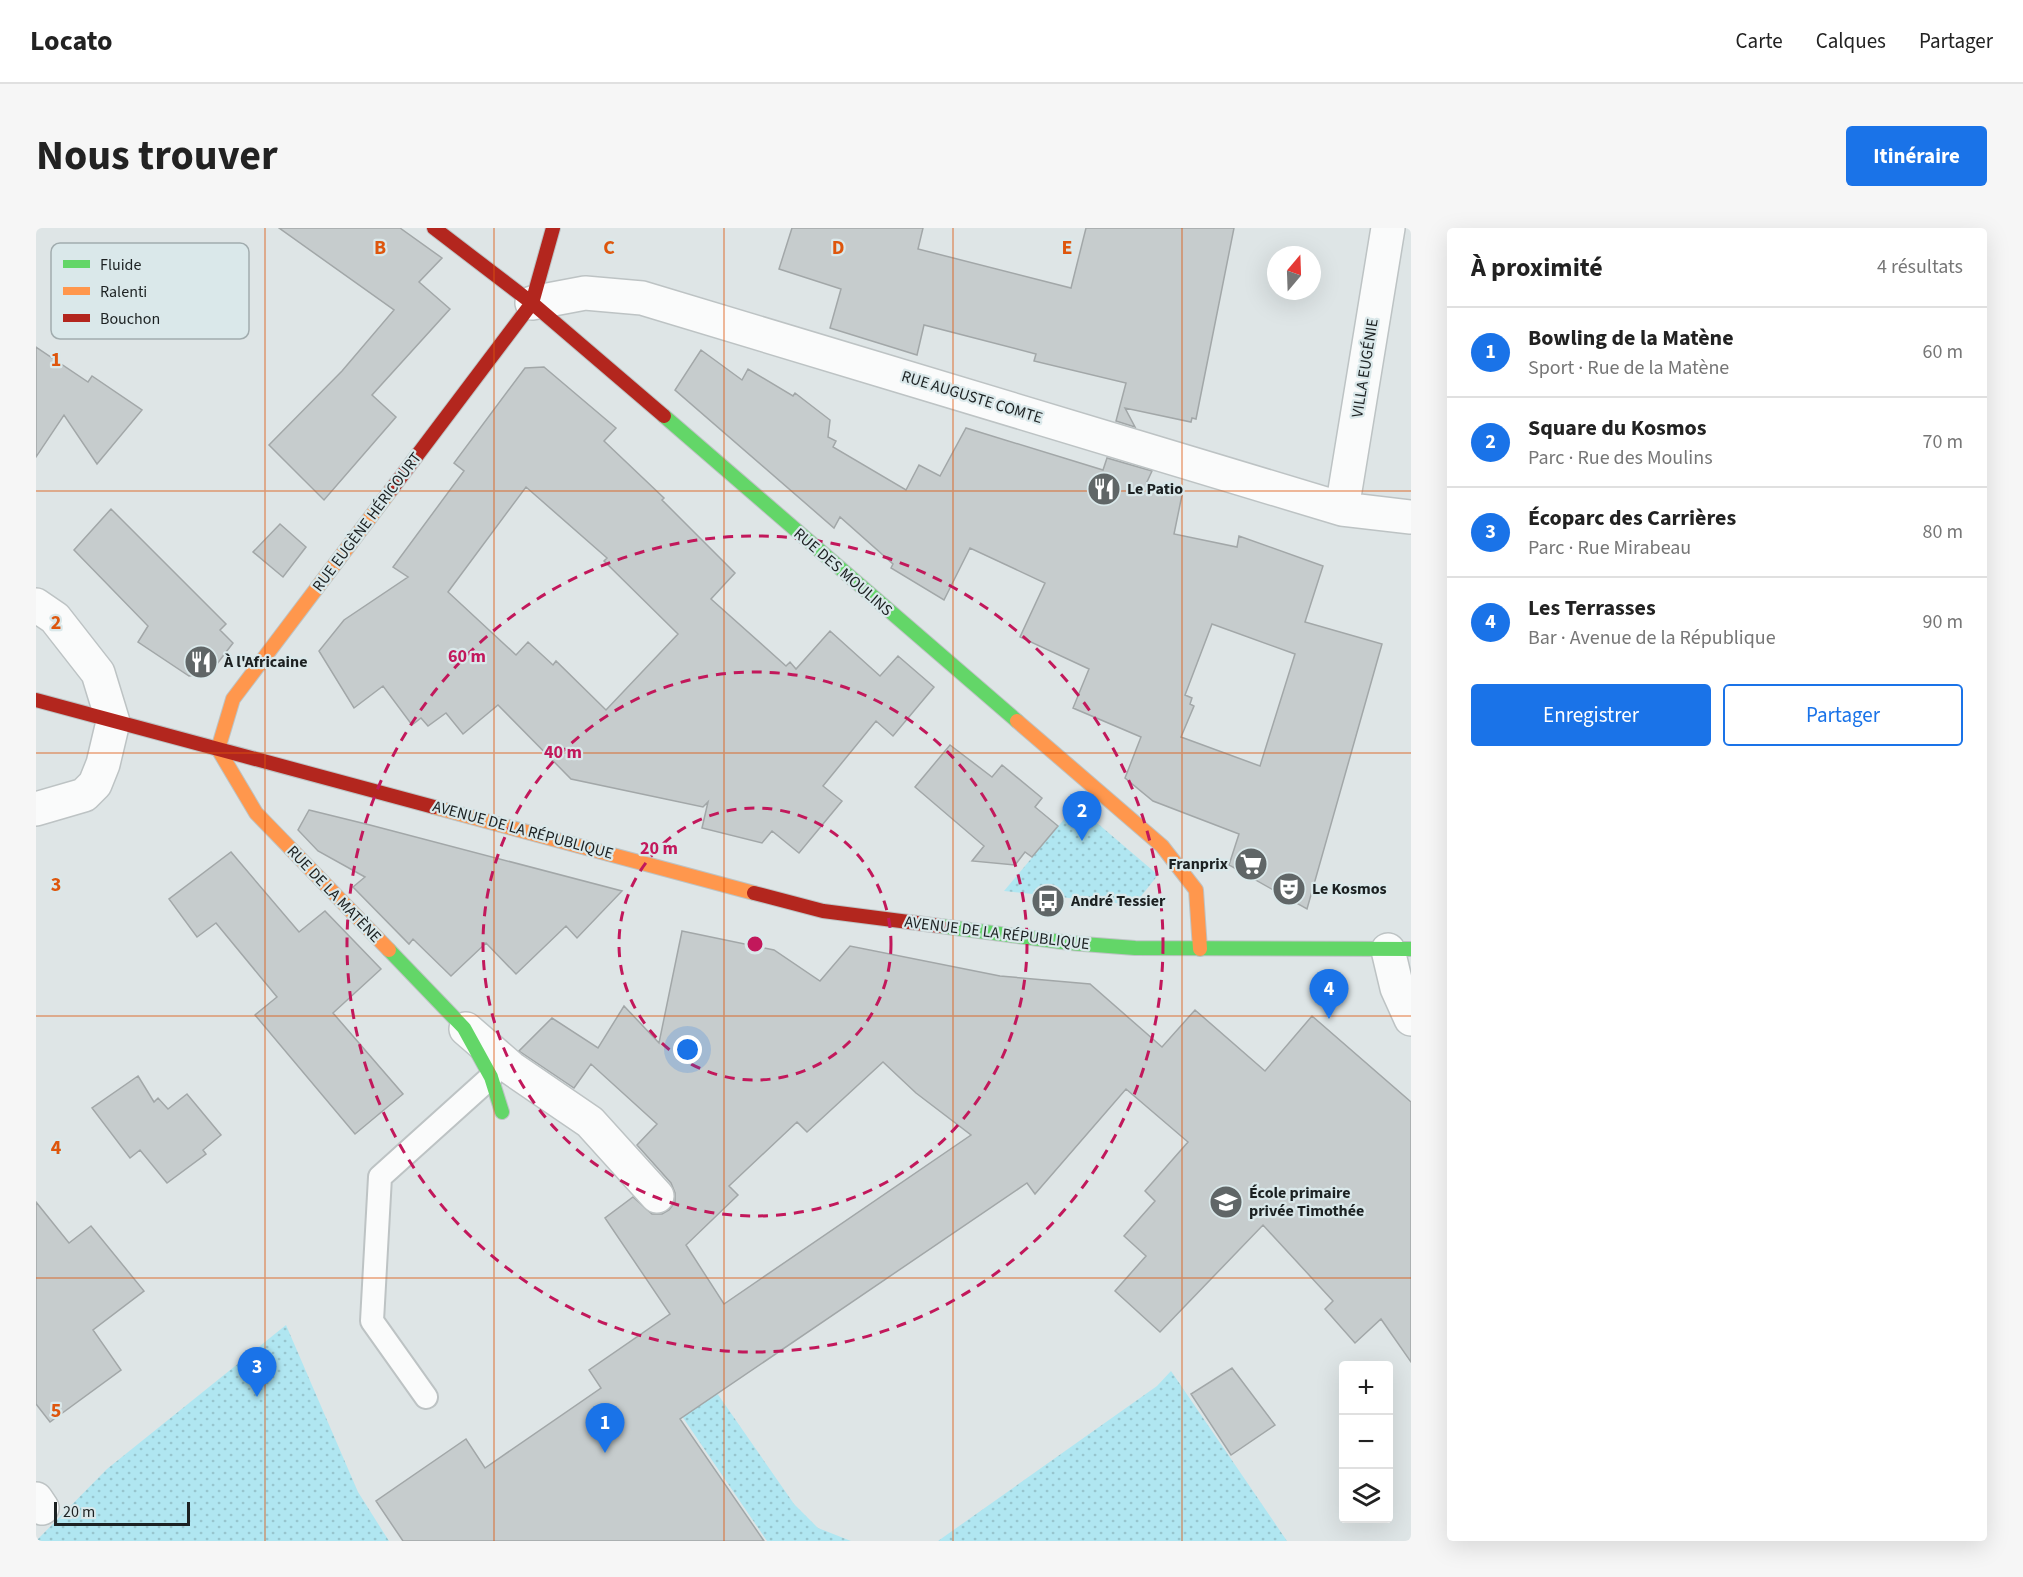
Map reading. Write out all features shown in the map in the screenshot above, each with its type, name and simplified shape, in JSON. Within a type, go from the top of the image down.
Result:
[{"type":"street","name":"RUE DES MOULINS","points":[[434,228],[532,303],[1162,846],[1196,890],[1200,949]]},
{"type":"street","points":[[532,303],[546,246],[553,228]]},
{"type":"street","name":"VILLA EUGÉNIE","points":[[1342,509],[1388,228]]},
{"type":"street","name":"RUE AUGUSTE COMTE","points":[[532,303],[585,293],[642,298],[1342,509],[1411,517]]},
{"type":"street","name":"RUE EUGÈNE HÉRICOURT","points":[[218,749],[233,699],[532,303]]},
{"type":"street","points":[[36,605],[55,618],[98,673],[112,722],[103,764],[95,784],[84,795],[36,810]]},
{"type":"street","name":"AVENUE DE LA RÉPUBLIQUE","points":[[36,700],[823,911],[1070,943],[1200,949],[1400,949]]},
{"type":"street","name":"RUE DE LA MATÈNE","points":[[218,749],[256,813],[464,1028],[511,1068],[590,1122],[657,1196]]},
{"type":"street","points":[[1400,949],[1397,988],[1411,1019]]},
{"type":"street","name":"RUE DE LA MATÈNE","points":[[464,1028],[491,1077],[502,1112]]},
{"type":"lane","points":[[426,1397],[372,1321],[380,1177],[491,1077]]},
{"type":"shaded area","points":[[1076,805],[1158,875],[1134,905],[1004,891]]},
{"type":"shaded area","points":[[286,1325],[358,1492],[389,1541],[36,1541],[107,1469]]},
{"type":"shaded area","points":[[678,1337],[794,1504],[818,1528],[851,1541],[767,1541],[643,1359]]},
{"type":"shaded area","points":[[1171,1371],[1287,1541],[938,1541],[1157,1386]]},
{"type":"building","points":[[279,228],[400,228],[442,258],[419,282],[450,309],[372,395],[396,417],[324,500],[269,445],[342,371],[394,310]]},
{"type":"building","points":[[792,228],[923,228],[918,249],[1071,288],[1086,228],[1234,228],[1196,419],[1192,418],[1191,422],[1125,408],[1135,427],[1116,421],[1126,383],[1034,361],[1036,354],[924,325],[917,355],[830,328],[841,289],[779,269]]},
{"type":"building","points":[[36,347],[88,382],[92,376],[142,410],[97,464],[64,415],[36,457]]},
{"type":"building","points":[[701,350],[742,380],[748,369],[793,396],[795,393],[830,420],[828,437],[836,441],[833,447],[906,490],[919,465],[940,476],[966,428],[1103,470],[1107,458],[1152,471],[1146,484],[1182,495],[1174,534],[1237,547],[1239,536],[1323,566],[1305,622],[1382,644],[1307,909],[1229,865],[1239,834],[1153,801],[1125,778],[1141,737],[1073,708],[1089,669],[1020,637],[1045,583],[970,548],[944,600],[891,568],[893,564],[840,517],[834,528],[675,390]],"holes":[[[1212,624],[1295,654],[1260,766],[1181,737],[1194,706],[1190,704],[1192,698],[1185,695]]]},
{"type":"building","points":[[544,367],[616,428],[604,441],[664,498],[662,500],[735,573],[711,599],[786,666],[790,662],[796,669],[830,631],[880,676],[898,656],[934,687],[893,736],[876,721],[823,786],[842,801],[799,853],[772,831],[762,843],[702,828],[708,802],[703,807],[571,779],[498,705],[463,734],[446,713],[428,726],[421,718],[412,725],[383,686],[354,708],[319,651],[344,620],[408,577],[393,567],[464,471],[454,463],[525,368]],"holes":[[[526,487],[607,558],[604,561],[678,634],[606,710],[556,661],[553,665],[528,642],[516,655],[448,592]]]},
{"type":"building","points":[[111,509],[226,624],[220,630],[233,643],[210,673],[189,676],[138,642],[148,626],[74,550]]},
{"type":"building","points":[[280,524],[306,547],[283,577],[253,552]]},
{"type":"building","points":[[950,745],[992,777],[1002,765],[1042,798],[1035,807],[1058,826],[1032,857],[1025,852],[1015,865],[972,861],[984,846],[915,787]]},
{"type":"building","points":[[309,810],[622,891],[577,938],[566,926],[516,974],[486,943],[451,976],[413,939],[409,944],[353,887],[365,877],[318,851],[298,830]]},
{"type":"building","points":[[231,852],[299,932],[325,911],[381,969],[333,1013],[403,1094],[355,1134],[255,1015],[277,997],[216,923],[197,937],[169,899]]},
{"type":"building","points":[[682,931],[774,950],[820,981],[850,946],[1000,976],[1090,984],[1162,1047],[1195,1010],[1265,1071],[1312,1016],[1411,1102],[1411,1362],[1381,1319],[1355,1343],[1325,1309],[1333,1301],[1263,1225],[1160,1332],[1115,1291],[1146,1256],[1124,1236],[1155,1201],[1145,1191],[1188,1142],[1126,1089],[1035,1194],[1027,1183],[680,1419],[764,1541],[403,1541],[376,1501],[466,1439],[485,1468],[601,1388],[589,1370],[670,1314],[605,1218],[633,1197],[652,1214],[662,1214],[669,1210],[675,1202],[675,1193],[671,1183],[637,1145],[657,1124],[591,1064],[574,1088],[519,1051],[552,1018],[598,1048],[624,1006],[659,1043]],"holes":[[[883,1062],[916,1093],[971,1135],[724,1304],[686,1245],[738,1195],[729,1186],[797,1122],[807,1132]]]},
{"type":"building","points":[[138,1076],[154,1102],[158,1098],[168,1109],[187,1094],[221,1135],[203,1150],[206,1154],[167,1183],[140,1150],[130,1158],[92,1108]]},
{"type":"building","points":[[36,1202],[69,1243],[91,1226],[144,1291],[93,1330],[121,1370],[50,1422],[36,1404]]},
{"type":"building","points":[[1232,1368],[1275,1425],[1231,1455],[1191,1394]]},
{"type":"traffic: fast","points":[[664,416],[1017,721]]},
{"type":"traffic: fast","points":[[940,926],[1070,943],[1135,948],[1411,949]]},
{"type":"traffic: fast","points":[[389,950],[464,1028],[491,1077],[502,1112]]},
{"type":"traffic: slow","points":[[218,749],[233,699],[391,490]]},
{"type":"traffic: slow","points":[[1017,721],[1162,846],[1196,890],[1200,949]]},
{"type":"traffic: slow","points":[[218,749],[256,813],[389,950]]},
{"type":"traffic: slow","points":[[434,807],[754,893]]},
{"type":"traffic: jam","points":[[434,228],[532,303],[664,416]]},
{"type":"traffic: jam","points":[[391,490],[532,303],[553,228]]},
{"type":"traffic: jam","points":[[36,700],[434,807]]},
{"type":"traffic: jam","points":[[754,893],[823,911],[940,926]]},
{"type":"place","name":"Le Patio","points":[[1104,489]]},
{"type":"place","name":"À l'Africaine","points":[[201,662]]},
{"type":"place","name":"Square du Kosmos","points":[[1082,841]]},
{"type":"place","name":"Franprix","points":[[1251,864]]},
{"type":"place","name":"Le Kosmos","points":[[1289,889]]},
{"type":"place","name":"André Tessier","points":[[1048,901]]},
{"type":"place","name":"Les Terrasses","points":[[1329,1019]]},
{"type":"place","name":"École primaire privée Timothée","points":[[1226,1202]]},
{"type":"place","name":"Écoparc des Carrières","points":[[257,1397]]},
{"type":"place","name":"Bowling de la Matène","points":[[605,1453]]}]
